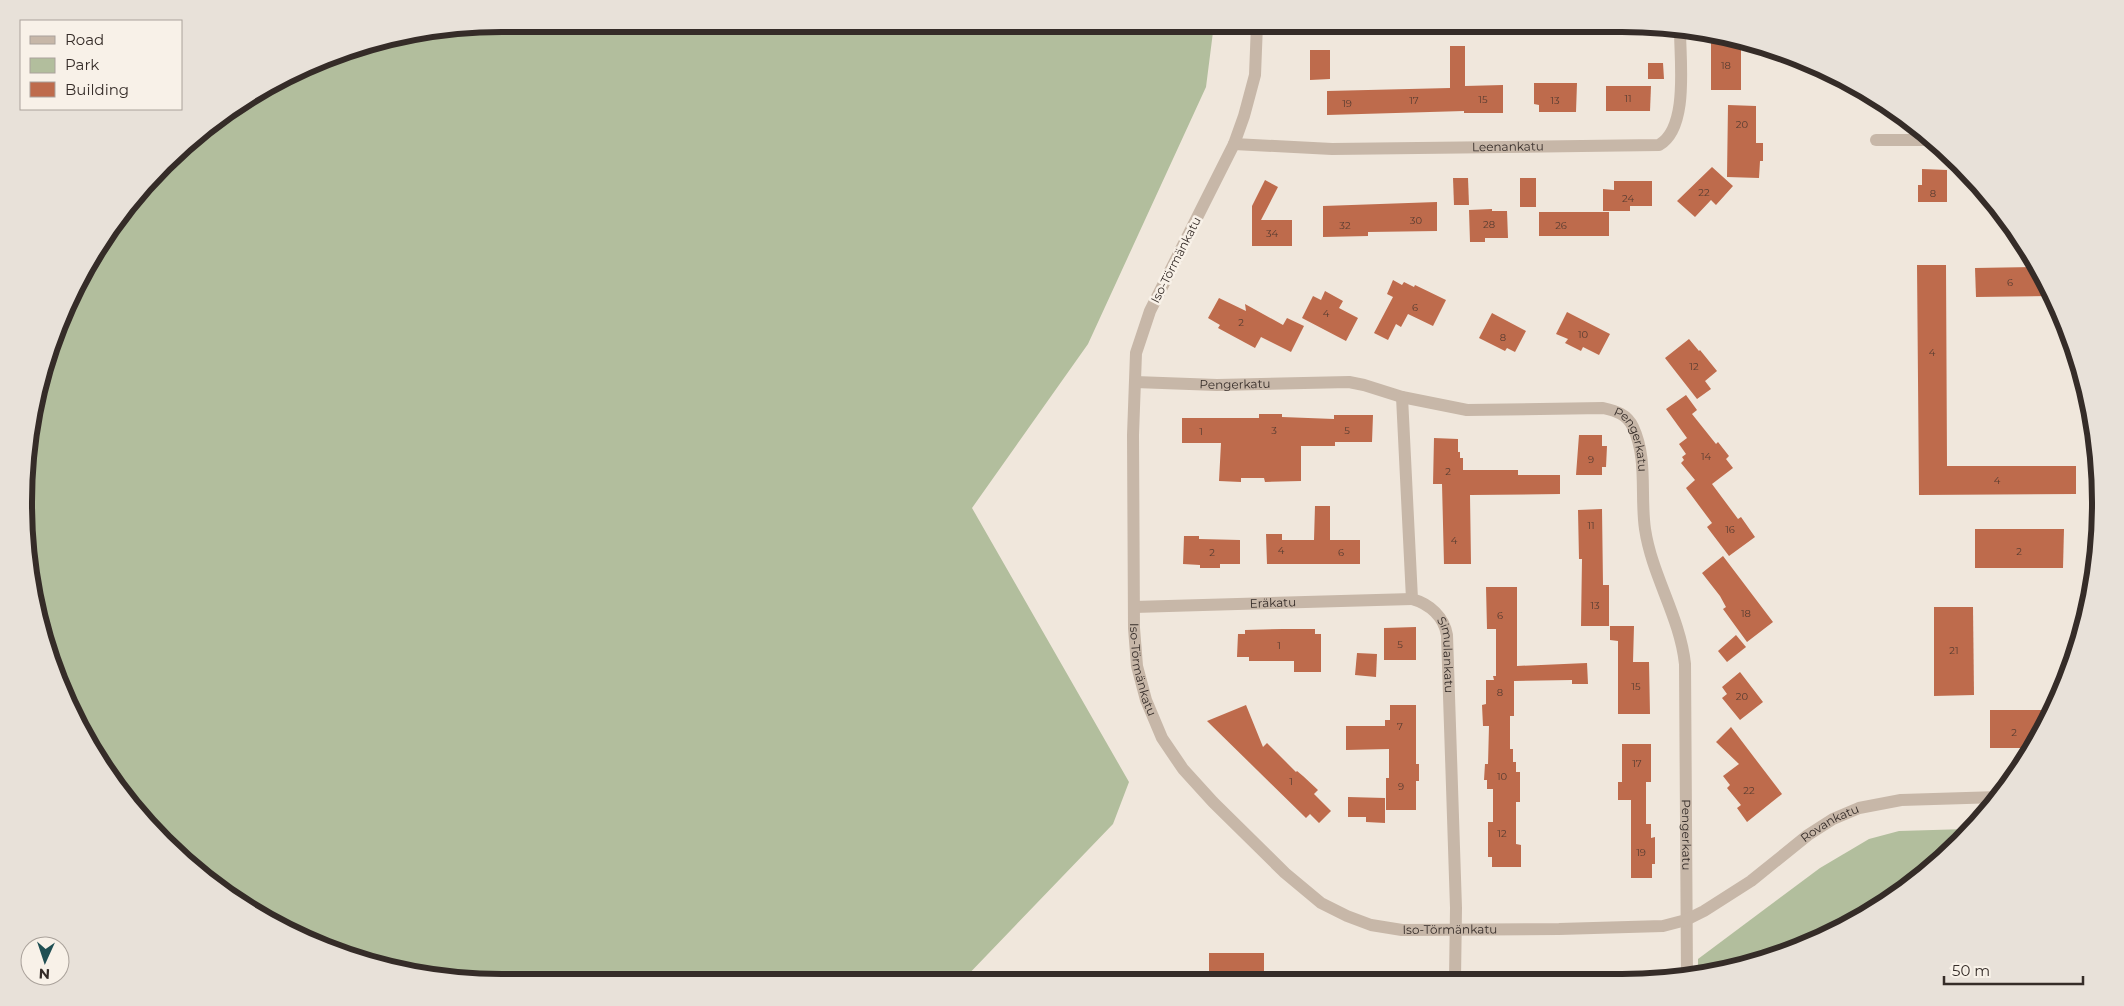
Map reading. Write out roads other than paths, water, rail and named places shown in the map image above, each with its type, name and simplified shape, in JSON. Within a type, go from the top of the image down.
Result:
[{"type":"street","name":"Iso-Törmänkatu","points":[[1257,32],[1255,75],[1234,144],[1150,311],[1136,353],[1133,436],[1134,607],[1137,666],[1146,700],[1167,746],[1183,769],[1213,802],[1285,873],[1321,903],[1371,925],[1402,930],[1456,931],[1643,927],[1686,920]]},
{"type":"street","name":"Leenankatu","points":[[1234,144],[1332,149],[1659,145],[1664,142],[1674,129],[1680,108],[1680,37]]},
{"type":"street","points":[[1876,140],[1920,140]]},
{"type":"street","name":"Pengerkatu","points":[[1135,382],[1217,385],[1349,382],[1402,397],[1476,410],[1603,408],[1623,414],[1633,426],[1643,463],[1643,509],[1649,549],[1683,648],[1685,664],[1686,968]]},
{"type":"street","points":[[1402,397],[1401,410],[1412,598]]},
{"type":"street","name":"Eräkatu","points":[[1134,607],[1412,598]]},
{"type":"street","name":"Simulankatu","points":[[1412,598],[1418,600],[1442,619],[1447,635],[1456,931],[1455,974]]},
{"type":"street","name":"Rovankatu","points":[[1686,920],[1704,911],[1751,881],[1808,836],[1859,808],[1901,800],[1987,797]]}]
